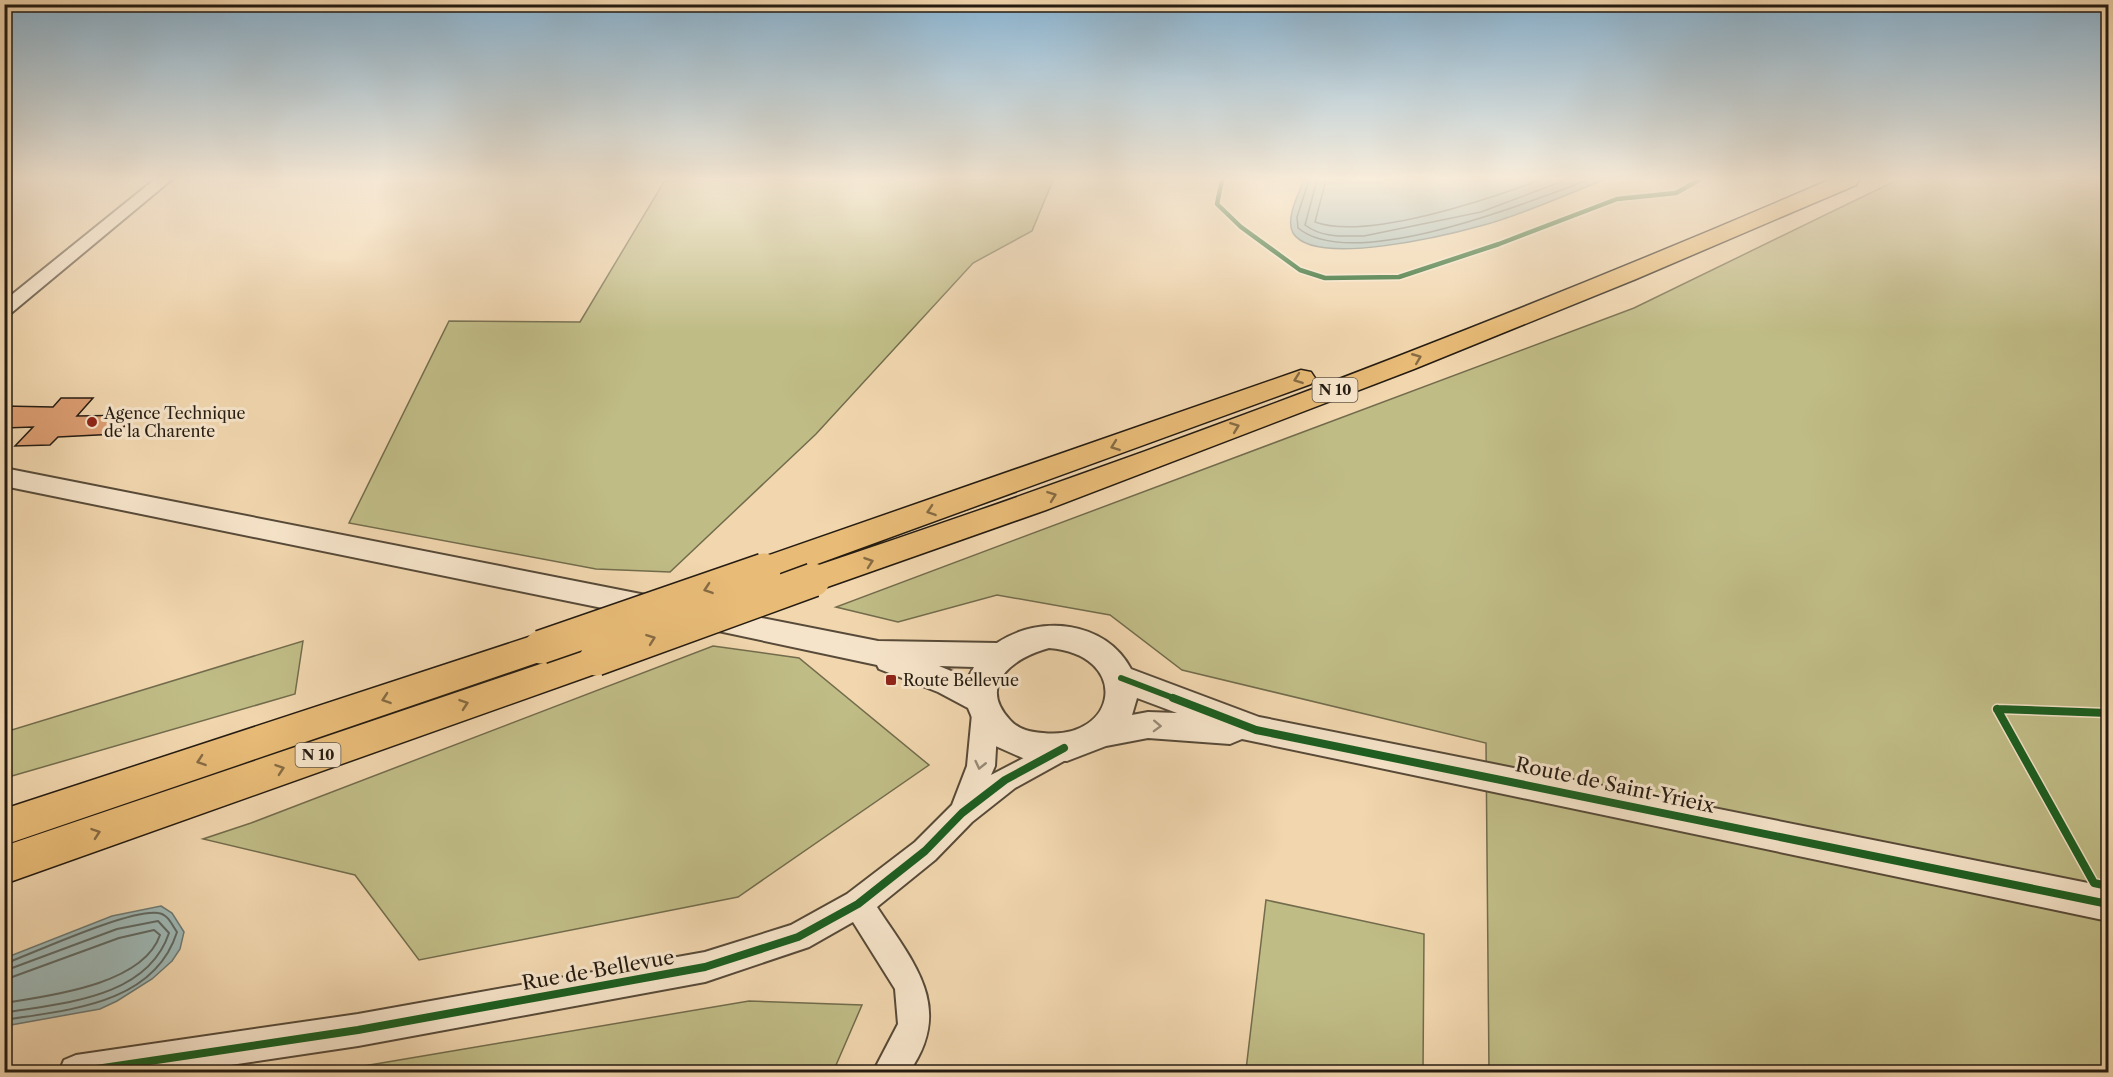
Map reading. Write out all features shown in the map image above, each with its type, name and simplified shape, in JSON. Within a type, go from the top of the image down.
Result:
[{"type":"highway","name":"N 10","points":[[4,827],[541,647],[1104,451],[1384,348],[1681,230]]},
{"type":"highway","name":"N 10","points":[[17,861],[813,580],[946,536],[1393,368],[1610,282],[1731,230]]},
{"type":"street","points":[[4,310],[102,230]]},
{"type":"street","points":[[4,477],[878,653],[998,655]]},
{"type":"street","points":[[878,653],[897,665],[931,676],[983,707],[995,727],[1009,738],[1026,745],[1045,748],[1065,748],[1100,734],[1113,722],[1120,708],[1123,693],[1121,678],[1113,663],[1101,651],[1086,642],[1068,637],[1030,638],[1012,645],[998,655],[984,676],[983,707]]},
{"type":"street","name":"Route de Saint-Yrieix","points":[[1121,678],[1256,730]]},
{"type":"street","name":"Rue de Bellevue","points":[[962,813],[981,766],[983,707]]},
{"type":"street","name":"Route de Saint-Yrieix","points":[[1100,734],[1148,725],[1256,730],[1579,794],[2109,904]]},
{"type":"street","name":"Rue de Bellevue","points":[[76,1072],[358,1030],[705,967],[798,937],[858,904],[926,851],[962,813],[1022,769],[1065,748]]},
{"type":"street","points":[[858,904],[910,985],[914,1024],[902,1055],[890,1072]]},
{"type":"shaded area","points":[[635,230],[1032,230],[973,263],[816,434],[670,572],[596,569],[349,523],[449,321],[580,322]]},
{"type":"shaded area","points":[[1794,230],[2108,230],[2108,1072],[1489,1072],[1486,743],[1182,670],[1110,615],[997,595],[898,622],[836,607],[1634,308]]},
{"type":"shaded area","points":[[303,641],[295,694],[5,778],[5,732]]},
{"type":"shaded area","points":[[713,646],[799,658],[929,765],[738,897],[419,960],[355,875],[203,839],[251,823]]},
{"type":"shaded area","points":[[1266,900],[1424,934],[1423,1072],[1257,1072],[1246,1070]]},
{"type":"shaded area","points":[[749,1001],[862,1005],[833,1072],[349,1072],[352,1068]]},
{"type":"water","points":[[1292,230],[1462,230],[1414,241],[1354,248],[1327,248],[1306,243]]},
{"type":"water","points":[[161,906],[172,913],[184,932],[180,949],[172,961],[152,979],[100,1009],[5,1026],[5,958],[112,916]]},
{"type":"building","name":"Agence Technique de la Charente","points":[[61,398],[93,398],[77,416],[135,415],[117,434],[58,437],[50,445],[15,446],[33,427],[4,428],[4,406],[53,407]]},
{"type":"cycle path","points":[[1245,230],[1300,270],[1325,278],[1399,277],[1535,230]]},
{"type":"cycle path","points":[[1121,678],[1256,730],[2108,904]]},
{"type":"cycle path","points":[[1997,709],[2094,883],[2108,886]]},
{"type":"cycle path","points":[[1997,709],[2108,713]]},
{"type":"cycle path","points":[[76,1072],[358,1030],[705,967],[798,937],[858,904],[925,851],[962,813],[1005,780],[1064,748]]},
{"type":"place","name":"Agence Technique de la Charente","points":[[92,422]]},
{"type":"place","name":"Route Bellevue","points":[[891,680]]}]
